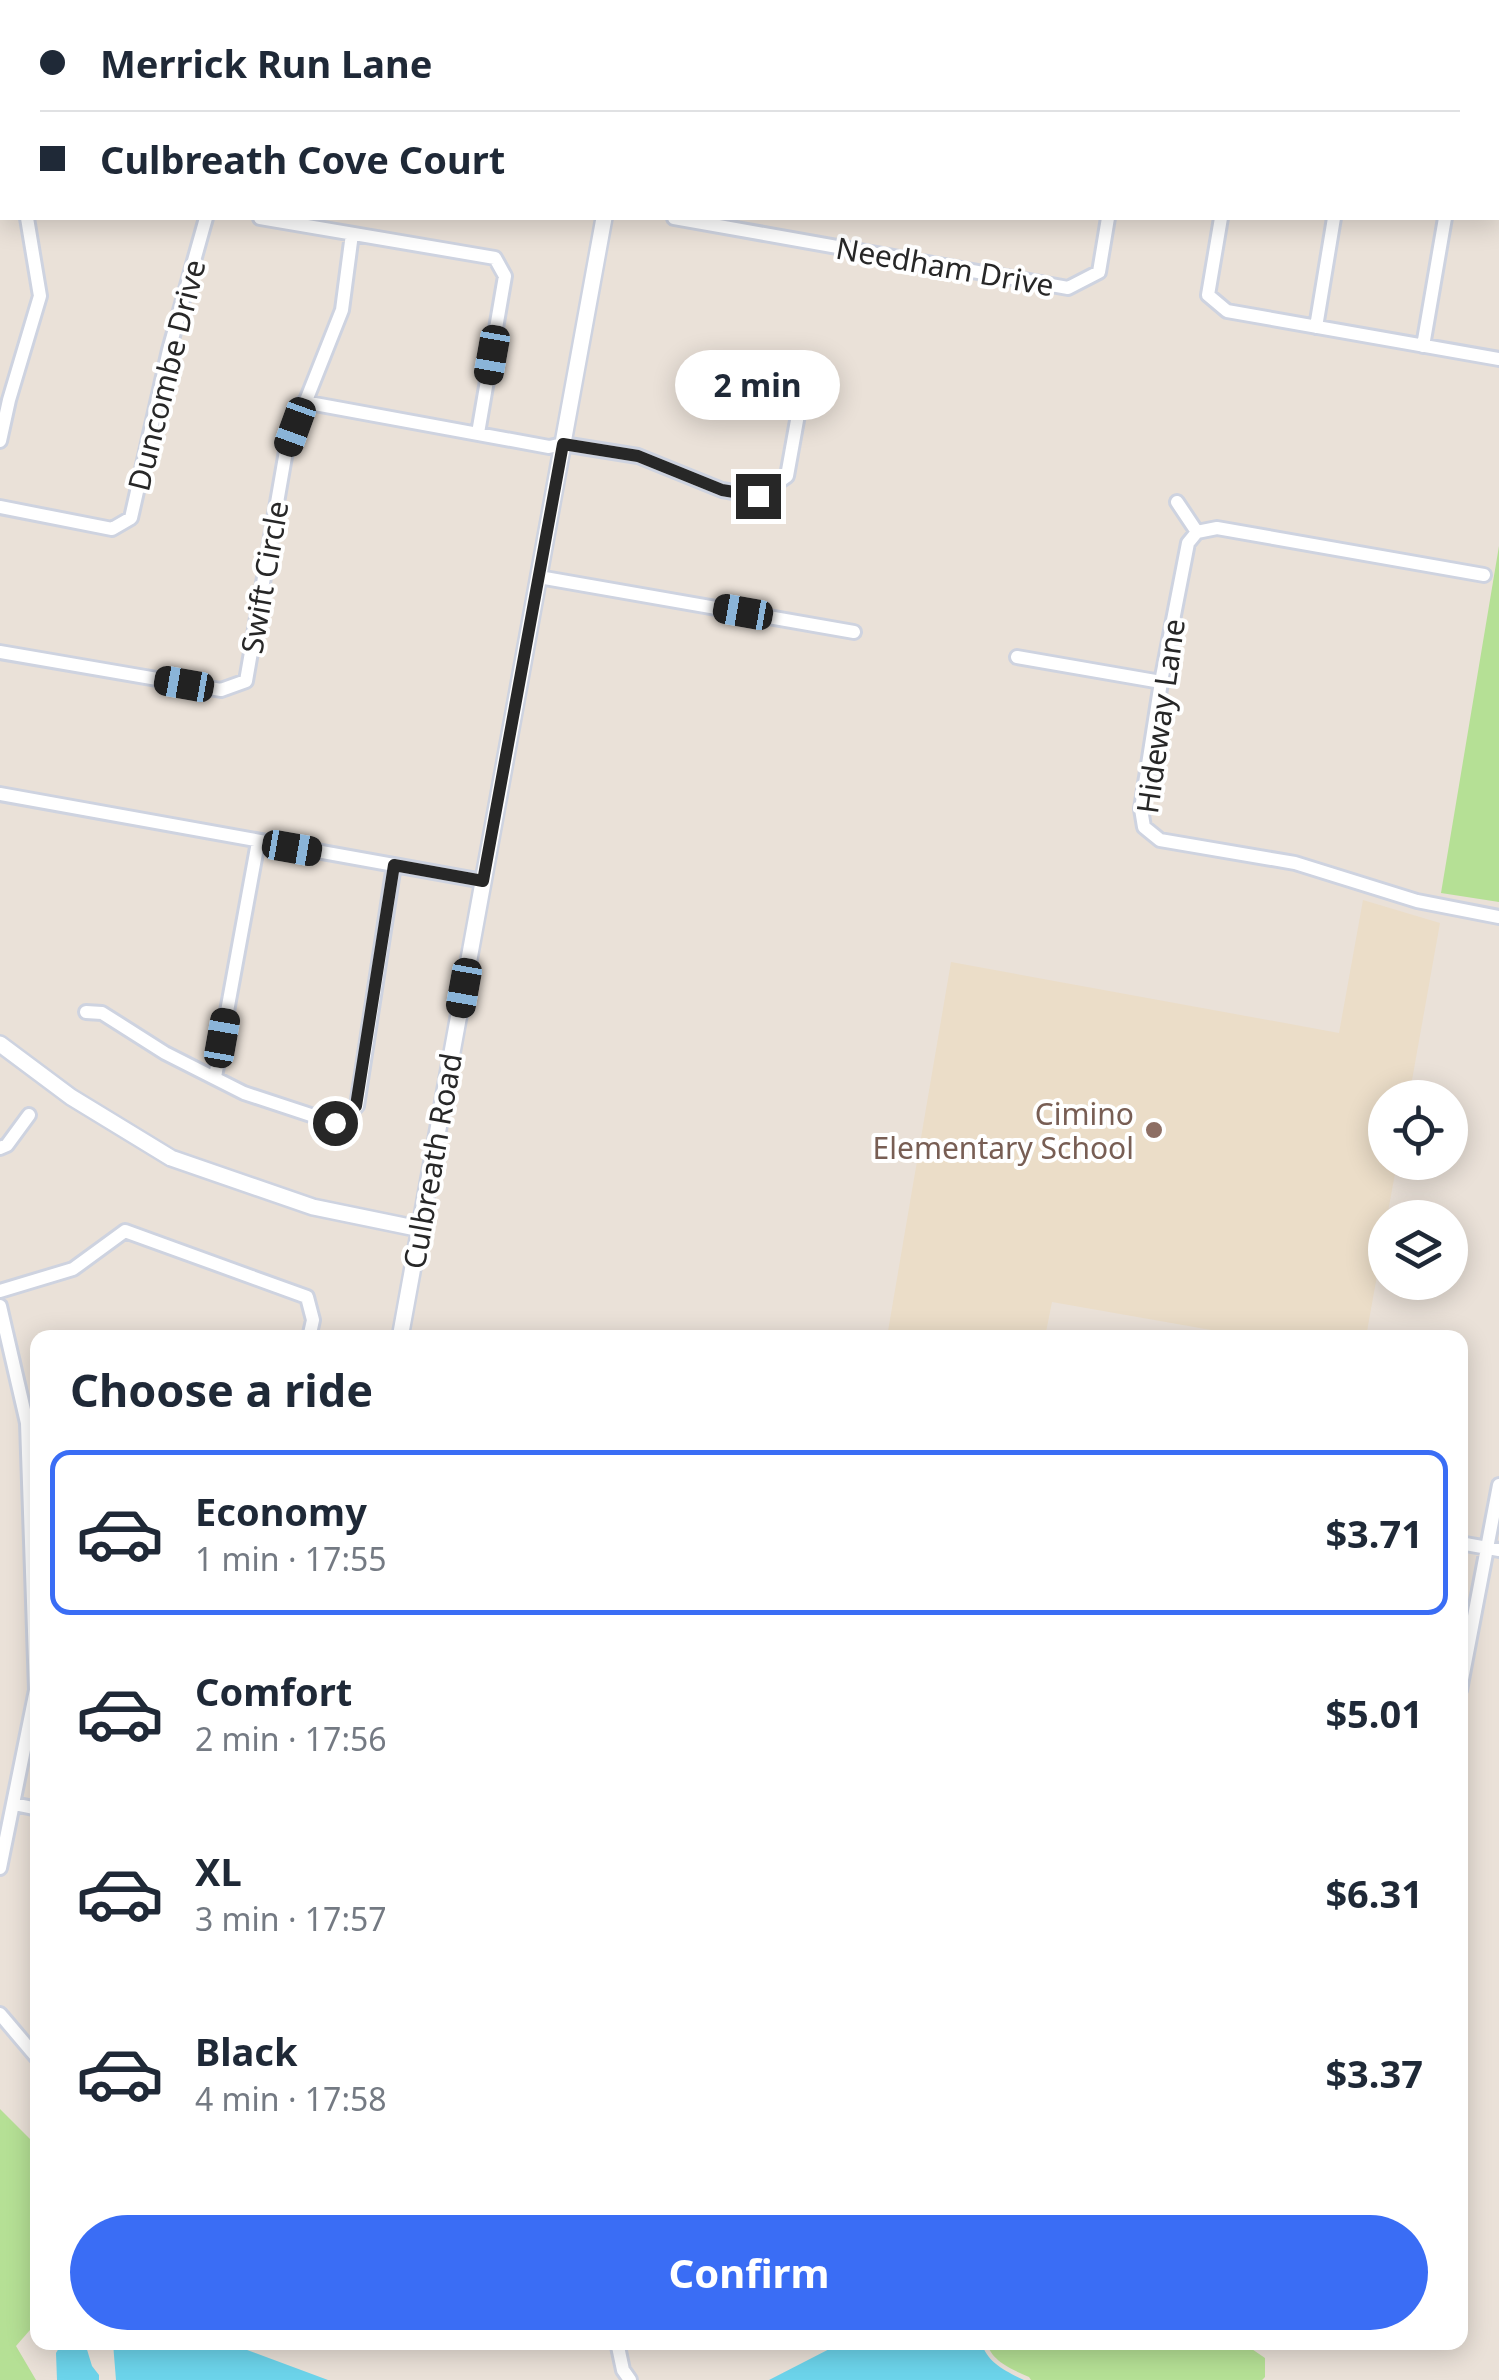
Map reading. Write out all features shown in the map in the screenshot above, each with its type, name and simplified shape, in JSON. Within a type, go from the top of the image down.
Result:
[{"type":"street","points":[[0,441],[40,296],[27,220]]},
{"type":"street","name":"Duncombe Drive","points":[[0,507],[112,529],[131,518],[169,350],[205,220]]},
{"type":"street","points":[[272,220],[495,258],[506,276],[478,433]]},
{"type":"street","name":"Culbreath Road","points":[[401,1330],[604,220]]},
{"type":"street","name":"Needham Drive","points":[[689,220],[1068,288],[1099,272],[1108,220]]},
{"type":"street","points":[[1221,220],[1208,295],[1227,312],[1499,359]]},
{"type":"street","points":[[1316,327],[1334,220]]},
{"type":"street","points":[[1423,346],[1444,220]]},
{"type":"street","name":"Swift Circle","points":[[0,652],[221,690],[246,681],[286,452],[342,310],[352,234]]},
{"type":"street","points":[[304,402],[550,447],[563,444],[638,456],[722,490],[758,496],[786,476],[803,386]]},
{"type":"street","points":[[1177,502],[1198,532],[1217,528],[1484,575]]},
{"type":"street","name":"Hideway Lane","points":[[1198,532],[1188,544],[1161,682],[1141,808],[1144,827],[1160,840],[1294,863],[1416,900],[1499,918]]},
{"type":"street","points":[[539,577],[854,632]]},
{"type":"street","points":[[1018,657],[1161,682]]},
{"type":"street","points":[[0,794],[483,881]]},
{"type":"street","points":[[216,1076],[258,842]]},
{"type":"street","points":[[86,1012],[102,1013],[165,1053],[244,1093],[335,1123],[356,1106],[394,865]]},
{"type":"street","points":[[0,1044],[71,1097],[171,1158],[313,1207],[420,1228]]},
{"type":"street","points":[[0,1148],[29,1115]]},
{"type":"street","points":[[0,1291],[73,1269],[125,1231],[306,1296],[313,1320],[311,1330]]},
{"type":"street","points":[[0,1306],[30,1416]]},
{"type":"street","points":[[1468,1657],[1494,1549],[1499,1485]]},
{"type":"street","points":[[1468,1545],[1494,1549]]},
{"type":"street","points":[[0,1868],[30,1725]]},
{"type":"street","points":[[14,1804],[30,1807]]},
{"type":"street","points":[[0,2014],[30,2050]]},
{"type":"street","points":[[619,2350],[630,2380]]},
{"type":"shaded area","name":"Cimino Elementary School","points":[[1363,900],[1440,923],[1412,1080],[1368,1080],[1368,1180],[1394,1180],[1390,1200],[1368,1200],[1368,1300],[1373,1300],[1367,1330],[1211,1330],[1052,1302],[1046,1330],[888,1330],[951,962],[1339,1033]]},
{"type":"green space","points":[[1499,546],[1499,902],[1441,893]]},
{"type":"green space","points":[[0,2109],[30,2139],[30,2330],[16,2346],[36,2380],[0,2380]]},
{"type":"green space","points":[[990,2350],[1253,2350],[1265,2358],[1265,2377],[1031,2380],[998,2360]]},
{"type":"water","points":[[87,2350],[99,2380],[57,2380],[56,2353]]},
{"type":"water","points":[[114,2350],[247,2350],[328,2380],[116,2380]]},
{"type":"water","points":[[827,2350],[984,2350],[1004,2370],[1024,2380],[769,2380]]},
{"type":"place","name":"Cimino Elementary School","points":[[1154,1130]]},
{"type":"route","points":[[335,1123],[356,1106],[394,865],[483,881],[563,444],[638,456],[722,490],[758,496]]}]
